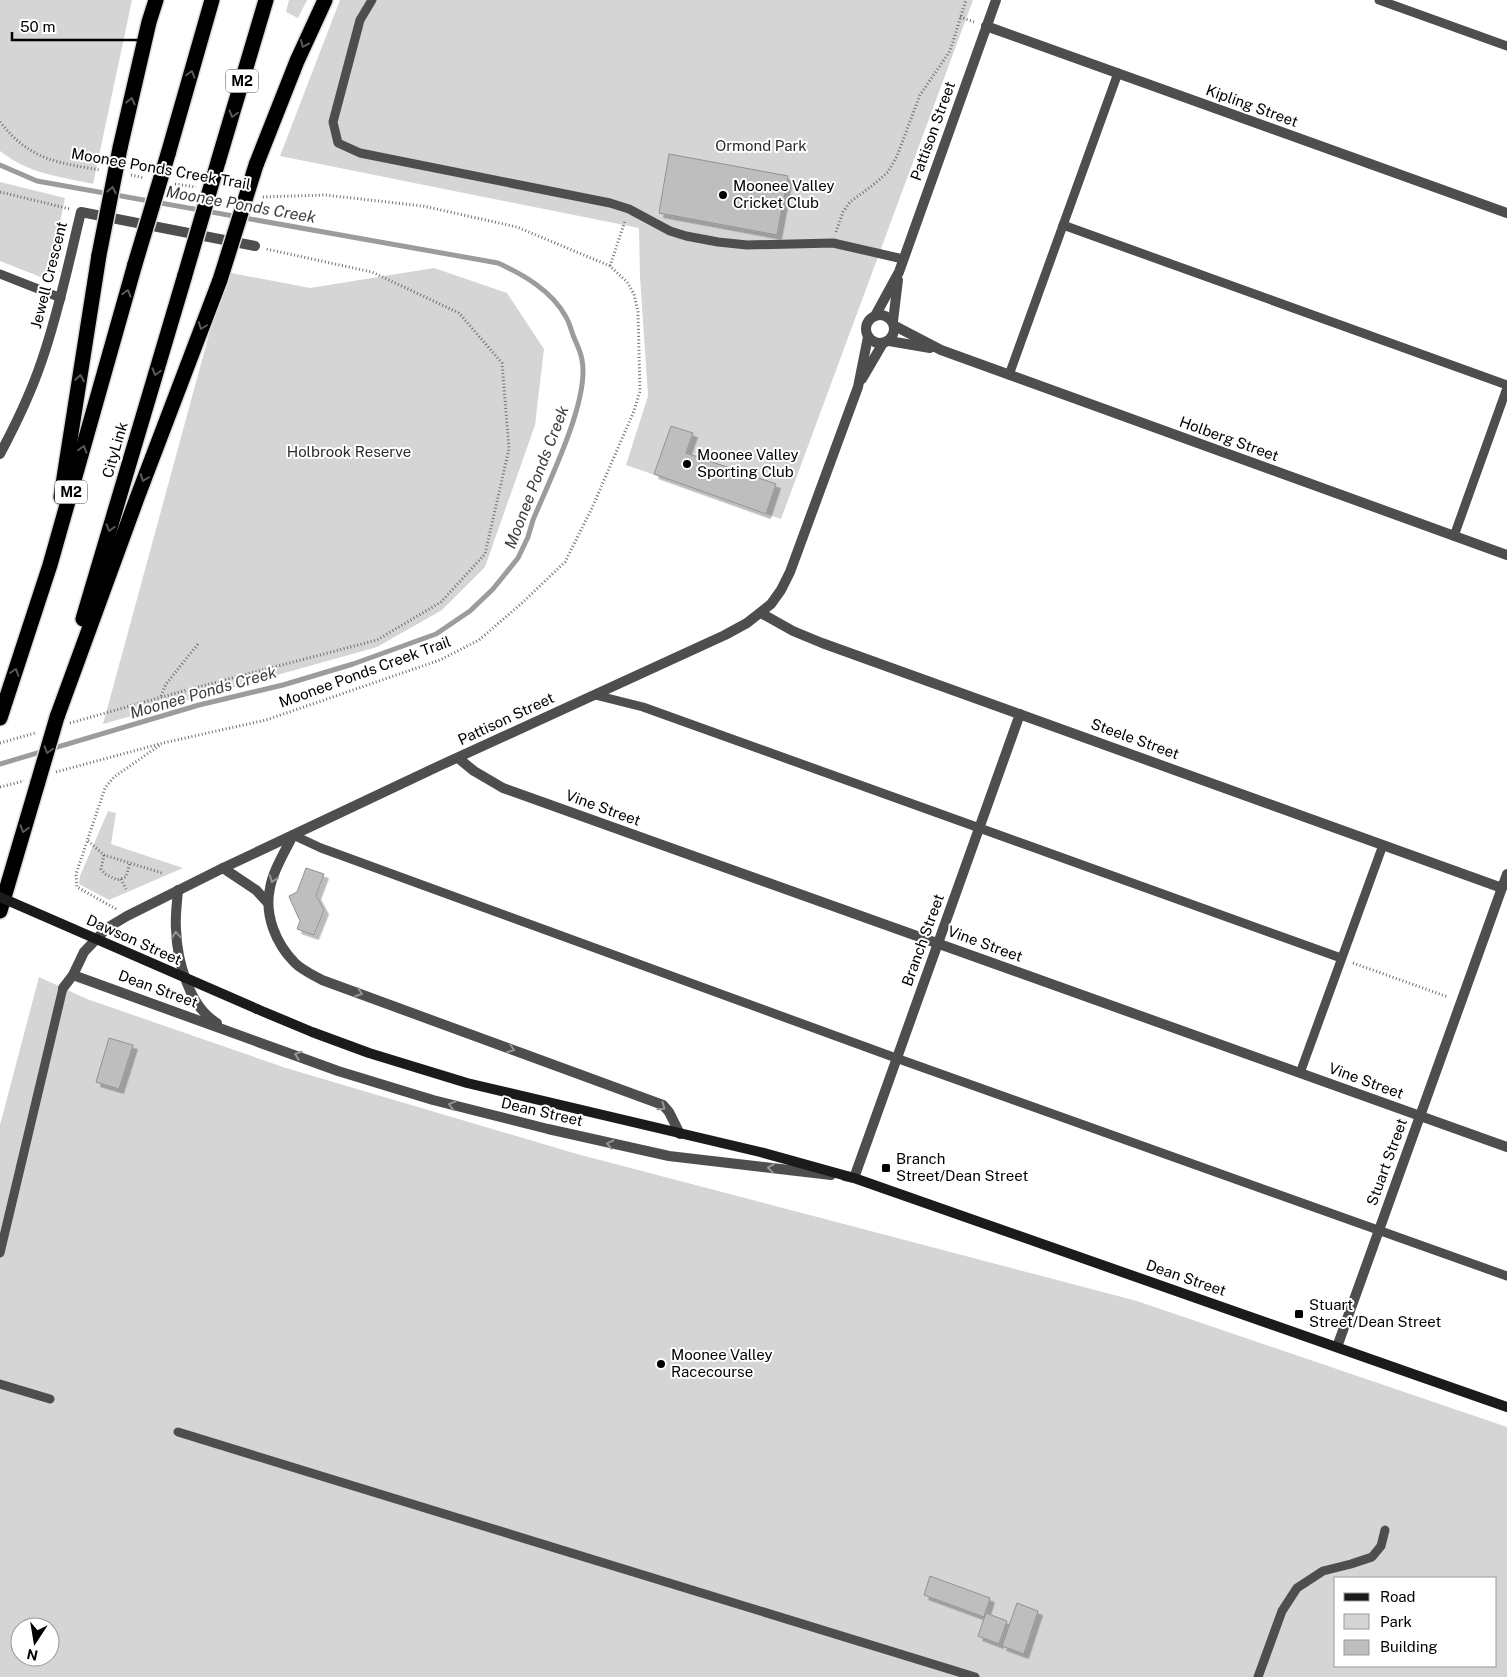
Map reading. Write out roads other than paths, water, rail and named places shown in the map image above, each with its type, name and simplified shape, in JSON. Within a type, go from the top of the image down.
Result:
[{"type":"highway","points":[[50,565],[99,255],[120,148],[149,22],[156,0]]},
{"type":"highway","name":"CityLink","points":[[0,718],[50,565],[212,0]]},
{"type":"highway","name":"CityLink","points":[[0,911],[38,778],[62,720],[87,604],[266,0]]},
{"type":"highway","points":[[62,720],[136,498],[220,280],[256,165],[297,61],[325,0]]},
{"type":"street","name":"Pattison Street","points":[[876,316],[904,259],[996,0]]},
{"type":"street","name":"Kipling Street","points":[[986,26],[1507,213]]},
{"type":"street","name":"Jewell Crescent","points":[[0,454],[18,421],[42,361],[61,298],[81,212],[255,246]]},
{"type":"street","name":"Pattison Street","points":[[894,324],[899,272]]},
{"type":"street","points":[[876,316],[885,316],[894,324],[894,334],[886,342],[874,342],[868,337],[867,325],[876,316]]},
{"type":"street","name":"Holberg Street","points":[[894,324],[941,350],[1507,555]]},
{"type":"street","name":"Pattison Street","points":[[64,988],[73,975],[84,952],[107,928],[127,916],[293,835],[725,635],[761,613],[771,604],[781,590],[790,572],[858,386],[868,337]]},
{"type":"street","name":"Pattison Street","points":[[858,386],[886,342]]},
{"type":"street","name":"Holberg Street","points":[[886,342],[941,350]]},
{"type":"street","name":"Steele Street","points":[[761,613],[793,631],[822,643],[1502,888]]},
{"type":"street","name":"Branch Street","points":[[854,1178],[1020,714]]},
{"type":"street","name":"Vine Street","points":[[458,758],[474,771],[503,788],[1507,1148]]},
{"type":"street","points":[[293,835],[275,873],[268,903],[270,919],[285,950],[296,964],[322,980],[663,1105],[669,1112],[680,1134]]},
{"type":"street","points":[[223,868],[256,890],[268,903]]},
{"type":"street","name":"Stuart Street","points":[[1337,1347],[1507,874]]},
{"type":"street","name":"Dean Street","points":[[178,890],[175,928],[177,948],[188,985],[199,1007],[209,1018],[233,1032]]},
{"type":"street","name":"Dawson Street","points":[[0,897],[257,1009]]},
{"type":"street","name":"Dean Street","points":[[73,975],[394,1089],[496,1117],[670,1156],[854,1178]]},
{"type":"street","name":"Dean Street","points":[[257,1009],[369,1053],[467,1083],[760,1152],[854,1178],[1507,1407]]},
{"type":"lane","points":[[372,0],[360,20],[333,122],[338,143],[360,153],[610,203],[629,209],[686,236],[718,242],[747,244],[833,243],[904,259]]},
{"type":"lane","points":[[1379,0],[1507,46]]},
{"type":"lane","points":[[1009,375],[1118,73]]},
{"type":"lane","points":[[1063,225],[1507,386],[1454,536]]},
{"type":"lane","points":[[0,274],[61,298]]},
{"type":"lane","points":[[595,695],[643,707],[1341,958]]},
{"type":"lane","points":[[293,835],[330,851],[896,1058],[1507,1276]]},
{"type":"lane","points":[[1300,1073],[1383,845]]},
{"type":"lane","points":[[0,1254],[64,988]]},
{"type":"lane","points":[[0,1384],[50,1398]]},
{"type":"lane","points":[[178,1432],[975,1677]]},
{"type":"lane","points":[[1258,1677],[1282,1611],[1298,1588],[1323,1571],[1372,1556],[1381,1546],[1385,1530]]},
{"type":"waterway","name":"Moonee Ponds Creek","points":[[0,165],[37,181],[498,263],[536,285],[553,299],[560,308],[568,321],[581,354],[583,377],[574,418],[558,463],[518,558],[493,589],[470,611],[436,634],[353,664],[283,685],[199,705],[0,764]]},
{"type":"place","name":"Moonee Valley Cricket Club","points":[[723,195]]},
{"type":"place","name":"Moonee Valley Sporting Club","points":[[687,464]]},
{"type":"place","name":"Branch Street/Dean Street","points":[[886,1168]]},
{"type":"place","name":"Stuart Street/Dean Street","points":[[1299,1314]]},
{"type":"place","name":"Moonee Valley Racecourse","points":[[661,1364]]},
{"type":"park label","name":"Ormond Park","points":[[761,146]]},
{"type":"park label","name":"Holbrook Reserve","points":[[349,452]]}]
